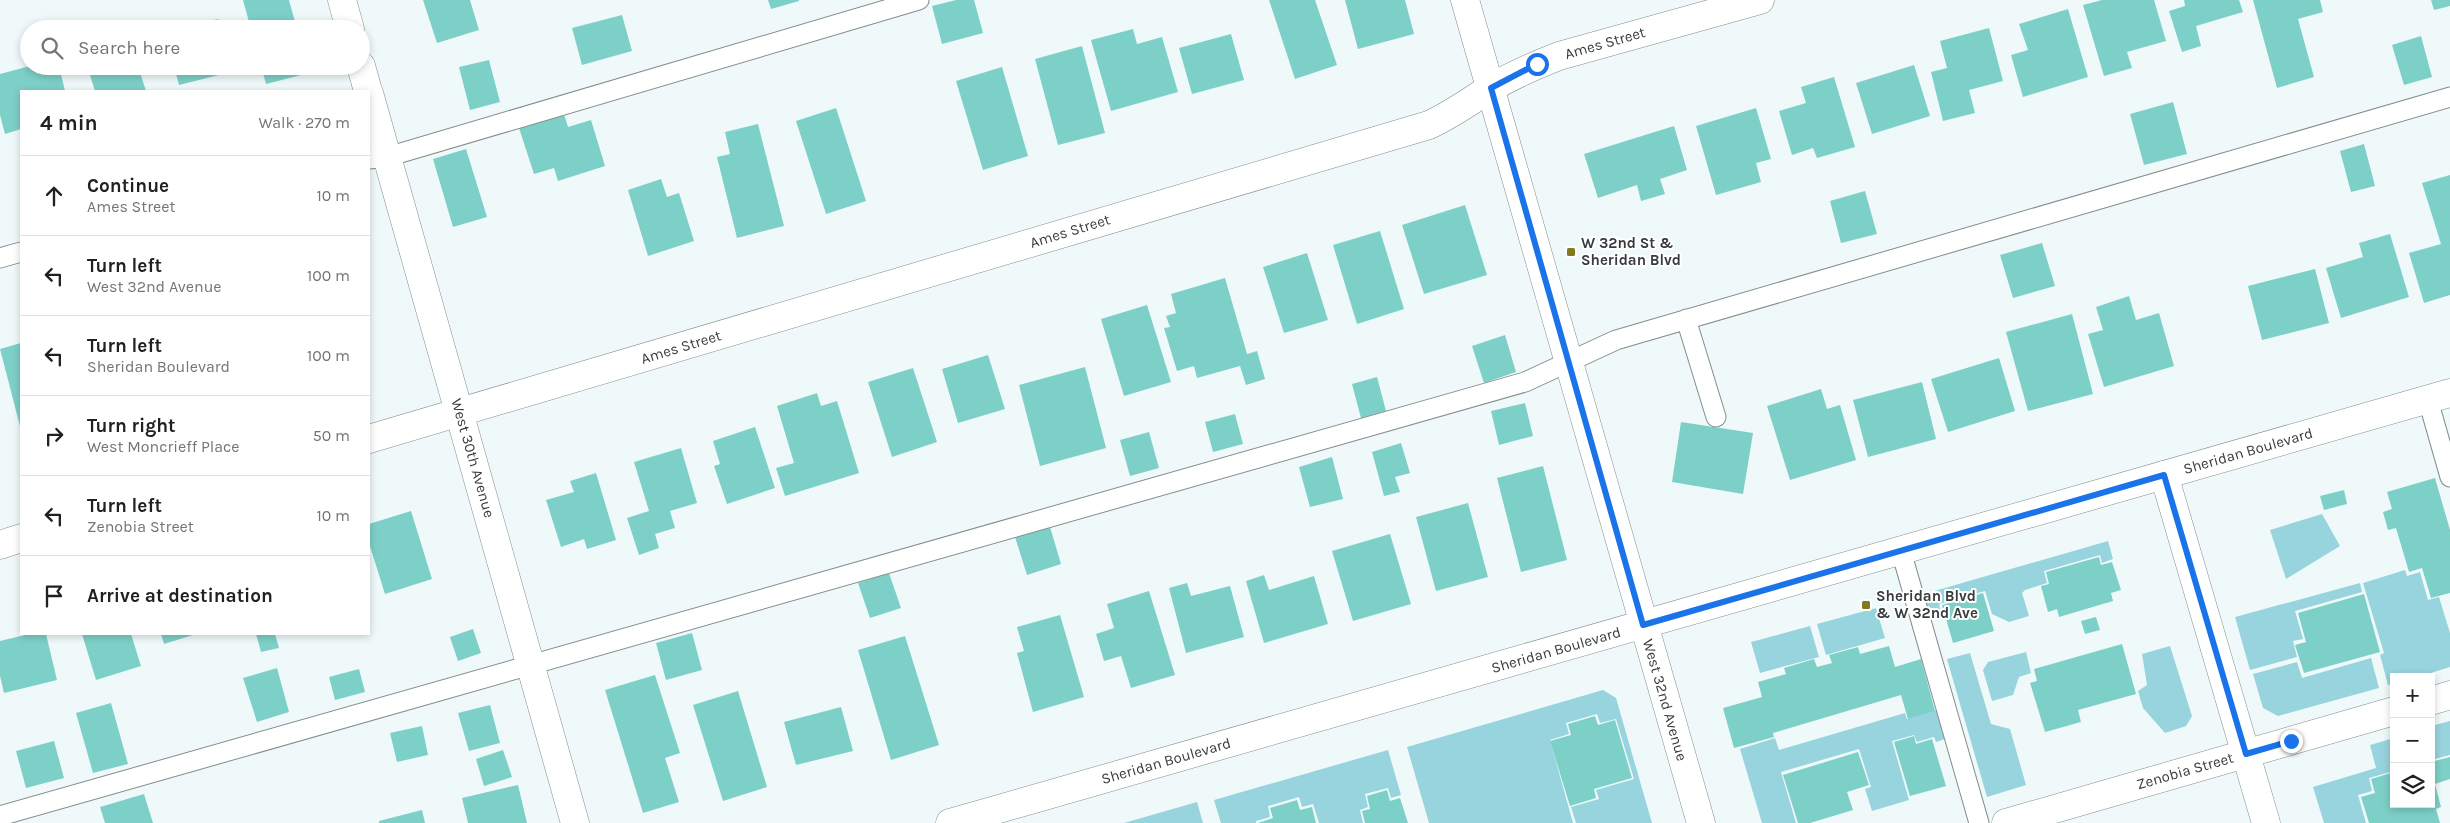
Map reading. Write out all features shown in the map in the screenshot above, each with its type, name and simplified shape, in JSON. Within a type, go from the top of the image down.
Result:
[{"type":"street","points":[[342,0],[348,20]]},
{"type":"street","name":"West 32nd Avenue","points":[[1466,0],[1700,823]]},
{"type":"street","name":"Ames Street","points":[[370,439],[1429,125],[1450,115],[1491,88],[1537,64],[1559,56],[1760,0]]},
{"type":"street","name":"West 30th Avenue","points":[[363,75],[367,90]]},
{"type":"street","name":"West 30th Avenue","points":[[370,105],[378,158],[460,412],[575,823]]},
{"type":"street","name":"Sheridan Boulevard","points":[[950,823],[2439,397]]},
{"type":"street","points":[[2164,475],[2266,823]]},
{"type":"street","points":[[0,544],[20,538]]},
{"type":"street","points":[[2435,700],[2450,695]]},
{"type":"street","name":"Zenobia Street","points":[[2006,823],[2390,712]]},
{"type":"lane","points":[[378,158],[919,0]]},
{"type":"lane","points":[[0,816],[1525,382],[1616,340],[2450,97]]},
{"type":"lane","points":[[0,258],[20,252]]},
{"type":"lane","points":[[1686,319],[1716,417]]},
{"type":"lane","points":[[2439,397],[2450,478]]},
{"type":"lane","points":[[1901,551],[1979,823]]},
{"type":"shaded area","points":[[2322,514],[2340,546],[2286,579],[2270,530]]},
{"type":"shaded area","points":[[2108,541],[2113,559],[2102,563],[2100,555],[2044,571],[2047,583],[2025,590],[2022,593],[2029,616],[2009,622],[1992,614],[1985,591],[1939,604],[1942,617],[1922,612],[1917,596]]},
{"type":"shaded area","points":[[2405,570],[2407,576],[2420,572],[2428,600],[2439,597],[2450,633],[2450,667],[2431,673],[2390,673],[2390,685],[2388,685],[2380,655],[2384,653],[2363,583]]},
{"type":"shaded area","points":[[2360,583],[2362,592],[2295,611],[2303,639],[2293,641],[2297,657],[2250,670],[2235,617]]},
{"type":"shaded area","points":[[1876,608],[1885,638],[1826,655],[1817,624]]},
{"type":"shaded area","points":[[1810,626],[1819,657],[1760,673],[1751,642]]},
{"type":"shaded area","points":[[2170,646],[2192,716],[2186,726],[2165,733],[2143,708],[2138,691],[2147,685],[2142,654]]},
{"type":"shaded area","points":[[2026,652],[2031,673],[2019,677],[2013,695],[1992,701],[1983,670],[1988,662]]},
{"type":"shaded area","points":[[1970,653],[1991,724],[2010,729],[2026,785],[1987,797],[1947,659]]},
{"type":"shaded area","points":[[2371,658],[2379,688],[2278,716],[2263,708],[2253,674],[2297,662],[2302,678]]},
{"type":"shaded area","points":[[1603,690],[1616,698],[1652,823],[1576,823],[1571,807],[1599,799],[1596,790],[1634,779],[1616,719],[1600,723],[1597,714],[1566,723],[1569,734],[1550,740],[1573,823],[1429,823],[1407,747]]},
{"type":"shaded area","points":[[1937,710],[1945,739],[1936,742],[1934,737],[1917,742],[1914,735],[1892,741],[1909,800],[1872,811],[1865,789],[1871,787],[1859,749],[1781,772],[1796,823],[1762,823],[1740,749],[1775,738],[1779,750],[1905,713],[1907,719]]},
{"type":"shaded area","points":[[2450,721],[2450,755],[2435,759],[2435,725]]},
{"type":"shaded area","points":[[2390,739],[2390,772],[2369,778],[2372,791],[2358,795],[2366,823],[2324,823],[2313,787],[2376,768],[2370,745]]},
{"type":"shaded area","points":[[1388,750],[1401,795],[1391,798],[1388,788],[1365,794],[1368,807],[1360,810],[1363,823],[1319,823],[1313,804],[1302,807],[1299,797],[1268,806],[1270,817],[1256,821],[1256,823],[1221,823],[1214,800]]},
{"type":"shaded area","points":[[1197,802],[1203,823],[1124,823]]},
{"type":"building","points":[[243,0],[289,0],[295,20],[249,20]]},
{"type":"building","points":[[423,0],[470,0],[479,30],[437,43]]},
{"type":"building","points":[[768,0],[799,0],[799,1],[771,9]]},
{"type":"building","points":[[956,0],[974,0],[983,33],[942,44],[932,6]]},
{"type":"building","points":[[1269,0],[1315,0],[1337,65],[1295,79]]},
{"type":"building","points":[[1345,0],[1405,0],[1414,34],[1358,49]]},
{"type":"building","points":[[2102,0],[2154,0],[2166,41],[2127,52],[2132,68],[2104,76],[2083,5]]},
{"type":"building","points":[[2184,0],[2239,0],[2243,12],[2196,26],[2201,46],[2182,52],[2169,11],[2185,6]]},
{"type":"building","points":[[2253,0],[2320,0],[2323,12],[2298,19],[2314,77],[2277,88]]},
{"type":"building","points":[[2431,0],[2450,0],[2450,6],[2434,10]]},
{"type":"building","points":[[2068,9],[2088,77],[2023,97],[2011,55],[2028,50],[2019,24]]},
{"type":"building","points":[[622,15],[632,51],[582,65],[572,28]]},
{"type":"building","points":[[1989,28],[2003,81],[1969,90],[1975,113],[1943,121],[1931,72],[1947,68],[1940,41]]},
{"type":"building","points":[[1133,29],[1137,44],[1162,37],[1178,92],[1111,111],[1091,40]]},
{"type":"building","points":[[1231,34],[1244,80],[1192,94],[1179,48]]},
{"type":"building","points":[[2421,36],[2432,77],[2404,85],[2392,45]]},
{"type":"building","points":[[1082,46],[1105,133],[1058,145],[1035,59]]},
{"type":"building","points":[[489,60],[500,102],[470,110],[459,67]]},
{"type":"building","points":[[1914,65],[1930,116],[1872,134],[1856,83]]},
{"type":"building","points":[[1002,67],[1028,156],[983,170],[956,81]]},
{"type":"building","points":[[20,69],[20,75],[61,75],[65,90],[20,90],[20,129],[5,134],[0,115],[0,74]]},
{"type":"building","points":[[90,75],[141,75],[146,90],[95,90]]},
{"type":"building","points":[[176,75],[219,75],[179,85]]},
{"type":"building","points":[[264,75],[301,75],[266,84]]},
{"type":"building","points":[[1834,77],[1855,147],[1817,158],[1813,148],[1792,155],[1779,111],[1806,103],[1801,87]]},
{"type":"building","points":[[2173,102],[2187,154],[2144,165],[2130,114]]},
{"type":"building","points":[[836,108],[866,201],[826,214],[796,121]]},
{"type":"building","points":[[1756,108],[1771,159],[1756,163],[1761,182],[1716,195],[1696,126]]},
{"type":"building","points":[[564,114],[568,127],[591,120],[605,166],[558,181],[554,168],[534,174],[519,128]]},
{"type":"building","points":[[758,124],[784,226],[737,238],[717,157],[730,154],[725,132]]},
{"type":"building","points":[[1674,126],[1687,170],[1660,179],[1665,194],[1641,201],[1637,185],[1598,198],[1584,154]]},
{"type":"building","points":[[2364,144],[2375,186],[2351,192],[2340,151]]},
{"type":"building","points":[[466,149],[487,217],[453,227],[433,159]]},
{"type":"building","points":[[2450,175],[2450,295],[2424,303],[2409,253],[2441,244],[2422,183]]},
{"type":"building","points":[[661,179],[667,197],[679,193],[694,241],[648,256],[628,190]]},
{"type":"building","points":[[1865,191],[1877,234],[1841,243],[1830,201]]},
{"type":"building","points":[[1465,205],[1487,275],[1424,294],[1402,225]]},
{"type":"building","points":[[1380,231],[1404,309],[1357,324],[1333,245]]},
{"type":"building","points":[[2390,234],[2409,297],[2341,318],[2326,268],[2363,257],[2359,243]]},
{"type":"building","points":[[2042,243],[2055,286],[2013,298],[2000,255]]},
{"type":"building","points":[[1307,253],[1328,320],[1284,333],[1263,267]]},
{"type":"building","points":[[2315,269],[2329,323],[2262,340],[2248,286]]},
{"type":"building","points":[[1225,278],[1247,354],[1257,351],[1265,379],[1246,385],[1240,366],[1197,378],[1194,366],[1177,371],[1164,328],[1170,327],[1166,316],[1176,313],[1171,294]]},
{"type":"building","points":[[2129,296],[2136,320],[2159,313],[2174,366],[2104,387],[2088,334],[2103,330],[2096,307]]},
{"type":"building","points":[[1147,305],[1171,382],[1124,396],[1101,319]]},
{"type":"building","points":[[2072,314],[2093,394],[2028,411],[2006,332]]},
{"type":"building","points":[[1505,335],[1516,372],[1484,383],[1472,346]]},
{"type":"building","points":[[20,343],[20,426],[0,349]]},
{"type":"building","points":[[988,355],[1005,409],[958,423],[942,369]]},
{"type":"building","points":[[1999,358],[2015,411],[1948,432],[1931,379]]},
{"type":"building","points":[[1085,367],[1106,448],[1040,466],[1019,385]]},
{"type":"building","points":[[913,368],[937,442],[892,457],[868,382]]},
{"type":"building","points":[[1377,377],[1386,411],[1361,418],[1352,384]]},
{"type":"building","points":[[1922,382],[1936,439],[1868,457],[1853,400]]},
{"type":"building","points":[[1821,389],[1827,409],[1840,405],[1856,460],[1790,480],[1767,406]]},
{"type":"building","points":[[817,393],[821,406],[837,401],[859,473],[785,496],[776,468],[794,463],[777,406]]},
{"type":"building","points":[[1525,403],[1533,436],[1499,445],[1491,411]]},
{"type":"building","points":[[1235,414],[1243,444],[1213,452],[1205,422]]},
{"type":"building","points":[[1681,422],[1753,433],[1743,494],[1672,482]]},
{"type":"building","points":[[755,427],[775,488],[727,504],[714,466],[720,464],[713,441]]},
{"type":"building","points":[[1149,432],[1159,468],[1130,476],[1120,440]]},
{"type":"building","points":[[1401,443],[1410,473],[1395,477],[1400,492],[1384,496],[1372,452]]},
{"type":"building","points":[[681,448],[697,503],[670,511],[675,528],[655,534],[659,548],[639,555],[627,518],[649,511],[634,462]]},
{"type":"building","points":[[1332,457],[1343,499],[1310,507],[1299,467]]},
{"type":"building","points":[[1543,466],[1567,560],[1521,572],[1497,478]]},
{"type":"building","points":[[596,473],[616,540],[587,549],[584,539],[561,547],[546,500],[574,492],[570,481]]},
{"type":"building","points":[[2435,478],[2450,530],[2450,593],[2431,598],[2422,568],[2409,572],[2396,528],[2388,530],[2383,512],[2392,509],[2387,492]]},
{"type":"building","points":[[2344,490],[2347,504],[2324,510],[2320,496]]},
{"type":"building","points":[[1468,503],[1488,577],[1436,591],[1416,517]]},
{"type":"building","points":[[411,511],[432,579],[385,594],[370,546],[370,524]]},
{"type":"building","points":[[1050,527],[1061,564],[1027,575],[1015,537]]},
{"type":"building","points":[[1390,534],[1411,604],[1353,621],[1332,551]]},
{"type":"building","points":[[2099,557],[2101,565],[2112,562],[2121,590],[2111,593],[2113,601],[2059,617],[2057,609],[2048,612],[2041,586],[2049,584],[2046,572]]},
{"type":"building","points":[[889,573],[901,608],[870,618],[858,583]]},
{"type":"building","points":[[1264,575],[1269,590],[1314,576],[1328,624],[1264,643],[1246,581]]},
{"type":"building","points":[[1187,583],[1191,596],[1230,586],[1244,637],[1186,653],[1169,588]]},
{"type":"building","points":[[1149,591],[1175,675],[1131,688],[1121,656],[1104,661],[1096,634],[1114,628],[1107,604]]},
{"type":"building","points":[[1983,593],[1994,631],[1953,643],[1942,605]]},
{"type":"building","points":[[2364,594],[2380,652],[2304,673],[2295,645],[2306,642],[2298,613]]},
{"type":"building","points":[[1060,615],[1084,697],[1033,712],[1017,653],[1024,651],[1017,627]]},
{"type":"building","points":[[2096,617],[2100,630],[2085,634],[2081,621]]},
{"type":"building","points":[[473,629],[481,653],[458,661],[450,637]]},
{"type":"building","points":[[692,633],[702,670],[666,680],[656,643]]},
{"type":"building","points":[[25,635],[46,635],[57,680],[4,693],[0,676],[0,641]]},
{"type":"building","points":[[82,635],[131,635],[141,666],[96,680]]},
{"type":"building","points":[[161,635],[193,635],[164,644]]},
{"type":"building","points":[[256,635],[275,635],[279,648],[261,652]]},
{"type":"building","points":[[905,636],[939,745],[891,760],[858,650]]},
{"type":"building","points":[[2122,644],[2136,694],[2078,710],[2081,722],[2045,732],[2030,683],[2037,681],[2034,669]]},
{"type":"building","points":[[1889,646],[1895,667],[1921,659],[1935,711],[1908,719],[1901,695],[1773,733],[1774,737],[1734,748],[1723,708],[1762,697],[1758,682],[1786,674],[1784,668],[1814,659],[1817,667],[1832,663],[1829,655],[1858,647],[1860,654]]},
{"type":"building","points":[[277,668],[289,712],[257,722],[243,678]]},
{"type":"building","points":[[359,669],[365,692],[335,700],[329,677]]},
{"type":"building","points":[[655,675],[680,753],[665,758],[679,802],[643,813],[605,690]]},
{"type":"building","points":[[738,691],[767,787],[723,801],[693,705]]},
{"type":"building","points":[[111,703],[128,764],[93,773],[76,713]]},
{"type":"building","points":[[490,705],[500,743],[469,751],[458,713]]},
{"type":"building","points":[[841,707],[853,751],[796,765],[784,722]]},
{"type":"building","points":[[1595,716],[1598,725],[1615,720],[1632,778],[1594,789],[1596,798],[1570,806],[1550,741],[1571,735],[1568,724]]},
{"type":"building","points":[[422,726],[428,755],[397,762],[390,733]]},
{"type":"building","points":[[1914,736],[1916,744],[1932,739],[1946,786],[1910,796],[1894,742]]},
{"type":"building","points":[[54,741],[64,778],[26,788],[16,751]]},
{"type":"building","points":[[503,750],[512,777],[484,786],[476,759]]},
{"type":"building","points":[[1858,752],[1869,785],[1847,792],[1853,810],[1810,823],[1798,823],[1783,775]]},
{"type":"building","points":[[2450,757],[2450,779],[2435,784],[2435,761]]},
{"type":"building","points":[[2390,773],[2390,808],[2435,808],[2435,784],[2441,807],[2436,809],[2440,823],[2369,823],[2361,797],[2375,793],[2371,779]]},
{"type":"building","points":[[518,785],[527,823],[468,823],[462,798]]},
{"type":"building","points":[[1387,790],[1390,801],[1400,798],[1408,823],[1365,823],[1362,811],[1370,809],[1367,796]]},
{"type":"building","points":[[144,794],[153,823],[105,823],[100,807]]},
{"type":"building","points":[[1297,800],[1300,810],[1312,807],[1316,823],[1258,823],[1273,818],[1270,808]]},
{"type":"building","points":[[422,810],[425,823],[379,823],[379,821]]},
{"type":"place","name":"W 32nd St & Sheridan Blvd","points":[[1571,252]]},
{"type":"place","name":"Sheridan Blvd & W 32nd Ave","points":[[1866,605]]},
{"type":"route","points":[[1537,64],[1491,88],[1643,625],[2164,475],[2246,754],[2291,741]]}]
